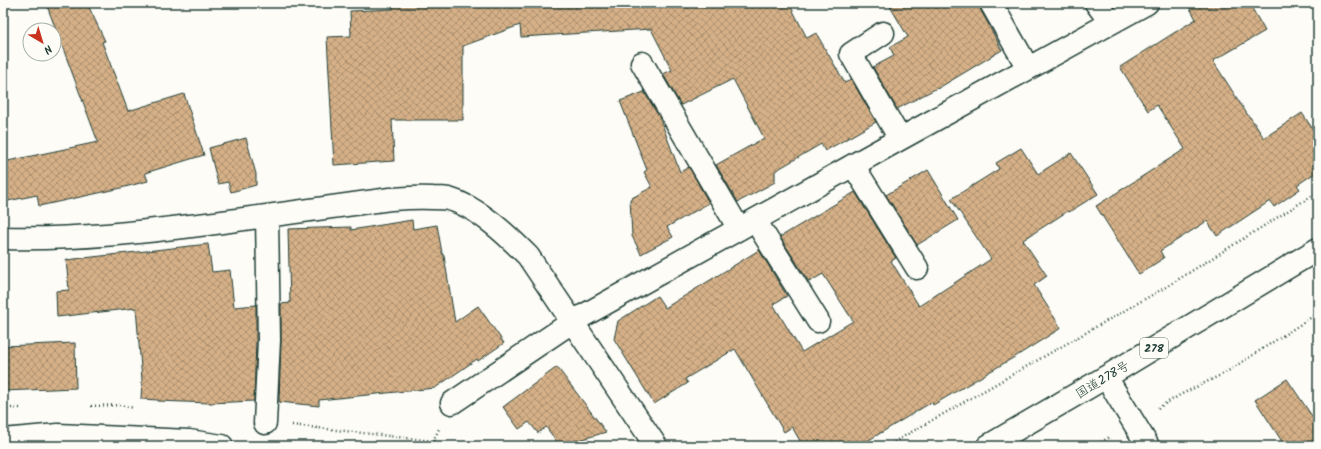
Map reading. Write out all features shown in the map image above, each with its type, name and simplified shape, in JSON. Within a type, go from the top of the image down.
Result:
[{"type":"main road","points":[[991,3],[1028,68]]},
{"type":"main road","points":[[1096,3],[1111,22]]},
{"type":"main road","points":[[452,403],[572,322],[1147,3]]},
{"type":"main road","points":[[883,33],[850,54],[900,139]]},
{"type":"main road","points":[[642,63],[747,224],[818,321]]},
{"type":"main road","points":[[853,165],[917,268]]},
{"type":"main road","points":[[3,238],[29,239],[137,233],[390,199],[414,197],[448,199],[467,207],[484,217],[504,232],[528,256],[656,446]]},
{"type":"main road","points":[[265,423],[269,340],[267,216]]},
{"type":"main road","name":"国道278号","points":[[988,446],[1106,377],[1318,249]]},
{"type":"main road","points":[[1106,377],[1148,446]]},
{"type":"main road","points":[[3,440],[58,436],[222,446]]},
{"type":"path","points":[[887,446],[1166,287],[1318,192]]},
{"type":"path","points":[[1094,446],[1180,395],[1225,373],[1318,313]]},
{"type":"path","points":[[686,446],[693,442],[696,446]]},
{"type":"building","points":[[46,3],[87,3],[105,41],[102,42],[128,111],[184,94],[204,155],[145,173],[148,181],[117,189],[39,206],[37,195],[3,202],[3,162],[98,142],[62,46],[62,22],[53,22]]},
{"type":"building","points":[[392,3],[789,3],[807,38],[816,33],[845,83],[851,79],[876,122],[825,151],[821,144],[775,171],[775,182],[738,202],[716,165],[764,138],[733,79],[681,105],[663,74],[672,70],[651,29],[521,37],[520,25],[463,46],[463,120],[392,120],[394,161],[334,165],[327,37],[351,36],[350,11],[393,9]]},
{"type":"building","points":[[888,3],[977,3],[1002,50],[937,89],[897,109],[873,67],[894,56],[890,47],[908,37]]},
{"type":"building","points":[[1187,3],[1249,3],[1265,31],[1213,61],[1264,138],[1302,113],[1318,137],[1318,171],[1297,185],[1300,189],[1274,207],[1270,201],[1217,236],[1207,221],[1160,251],[1164,258],[1139,274],[1096,206],[1185,149],[1157,105],[1148,111],[1120,67],[1196,19]]},
{"type":"building","points":[[644,92],[659,116],[680,172],[689,167],[709,203],[667,227],[673,237],[641,254],[632,236],[630,199],[652,187],[644,172],[647,170],[620,101]]},
{"type":"building","points":[[246,138],[256,174],[256,185],[231,192],[228,182],[218,184],[209,148]]},
{"type":"building","points":[[1021,148],[1038,174],[1071,153],[1098,194],[1023,240],[1047,276],[1034,285],[1061,328],[933,405],[932,402],[859,446],[803,446],[792,427],[784,432],[735,349],[685,379],[688,383],[654,404],[614,339],[618,321],[657,296],[665,308],[759,250],[787,296],[773,304],[802,352],[853,321],[823,274],[809,282],[780,237],[855,192],[896,258],[891,261],[919,306],[991,259],[951,199],[999,169],[996,163]]},
{"type":"building","points":[[928,170],[958,220],[917,245],[886,195]]},
{"type":"building","points":[[412,220],[413,229],[437,225],[442,253],[444,256],[455,322],[478,306],[504,343],[478,361],[477,359],[435,388],[319,400],[319,406],[279,402],[281,304],[290,303],[288,229],[351,227],[351,230]]},
{"type":"building","points":[[208,244],[212,272],[230,270],[234,307],[256,305],[254,401],[210,403],[141,399],[142,380],[136,308],[57,317],[56,291],[69,290],[66,260]]},
{"type":"building","points":[[75,343],[76,388],[3,391],[3,346]]},
{"type":"building","points":[[557,367],[606,432],[560,446],[546,427],[538,433],[529,422],[519,429],[503,407]]},
{"type":"building","points":[[1287,379],[1318,425],[1318,446],[1285,446],[1255,400]]}]
